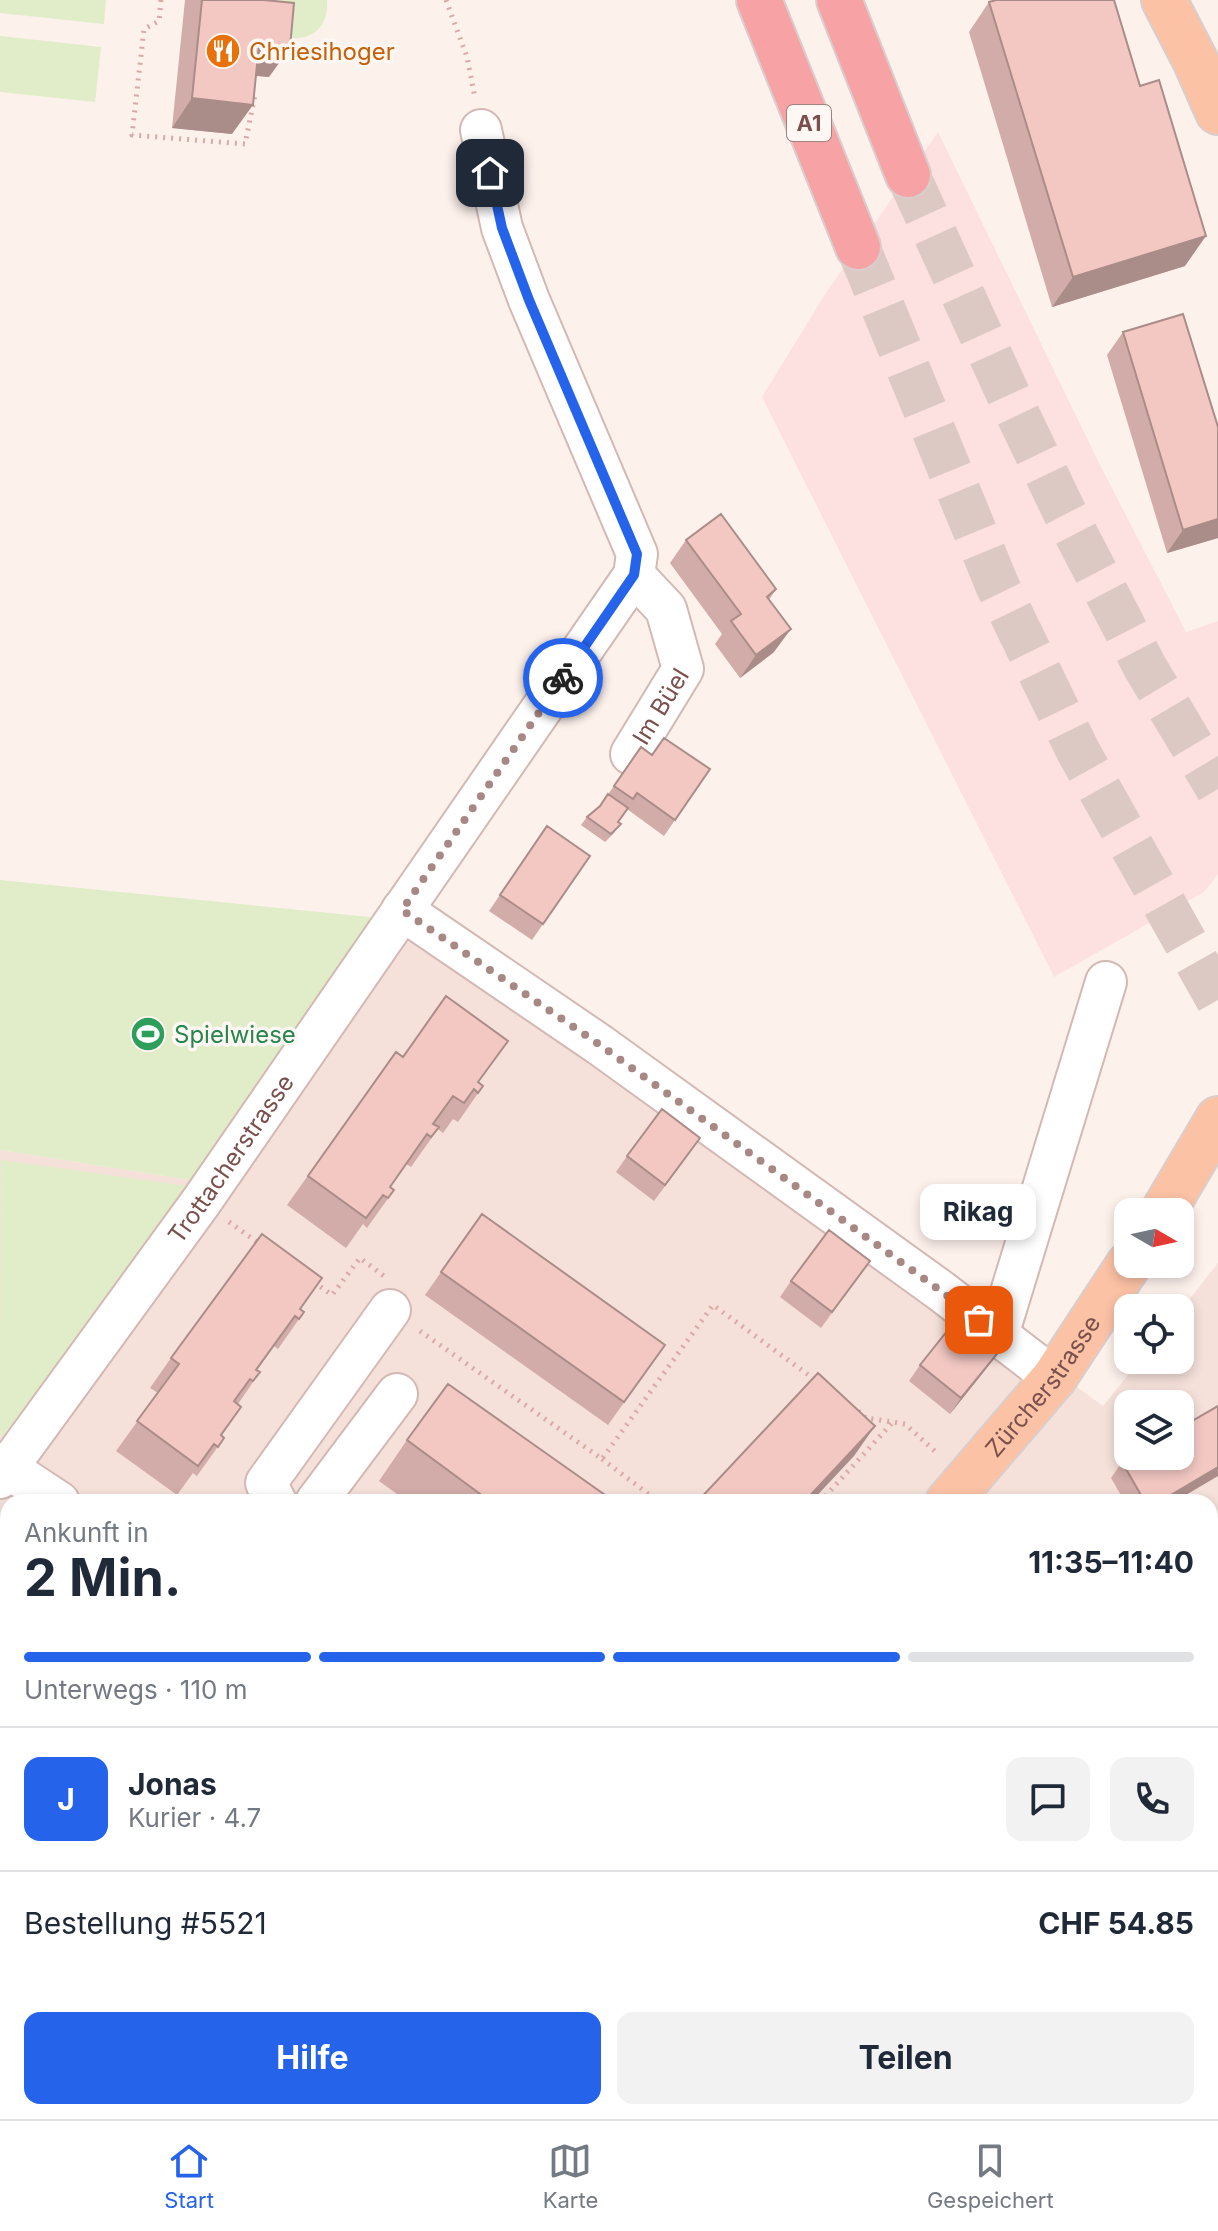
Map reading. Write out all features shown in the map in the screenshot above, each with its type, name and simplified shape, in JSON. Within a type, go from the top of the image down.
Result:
[{"type":"highway","name":"A1","points":[[759,0],[858,247]]},
{"type":"highway","points":[[839,0],[908,175]]},
{"type":"main road","points":[[1164,0],[1218,112]]},
{"type":"main road","points":[[1171,1198],[1218,1119]]},
{"type":"main road","name":"Zürcherstrasse","points":[[955,1494],[1054,1378],[1120,1278]]},
{"type":"street","points":[[481,130],[502,228],[636,564]]},
{"type":"street","name":"Im Büel","points":[[631,754],[683,669],[666,609],[636,564]]},
{"type":"street","name":"Trottacherstrasse","points":[[3,1470],[201,1202],[636,564]]},
{"type":"street","points":[[402,910],[600,1045],[941,1291],[1054,1378]]},
{"type":"street","points":[[998,1335],[1106,982]]},
{"type":"street","points":[[272,1494],[266,1483],[390,1310]]},
{"type":"street","points":[[322,1494],[397,1394]]},
{"type":"street","points":[[3,1470],[45,1494]]},
{"type":"path","points":[[161,0],[159,21],[144,29],[132,135],[245,144],[255,95]]},
{"type":"path","points":[[446,0],[467,57],[481,130]]},
{"type":"path","points":[[201,1202],[260,1244]]},
{"type":"path","points":[[308,1278],[332,1295],[360,1258],[404,1290],[390,1310],[648,1494]]},
{"type":"path","points":[[602,1459],[713,1305],[828,1389]]},
{"type":"path","points":[[854,1408],[866,1418],[905,1424],[939,1455]]},
{"type":"path","points":[[827,1494],[893,1422]]},
{"type":"shaded area","points":[[938,132],[1099,463],[1186,632],[1218,621],[1218,874],[1204,892],[1054,977],[762,397],[824,296]]},
{"type":"shaded area","points":[[398,891],[1103,1406],[1114,1392],[1114,1470],[1194,1470],[1194,1390],[1116,1390],[1129,1374],[1194,1374],[1193,1294],[1218,1263],[1218,1494],[0,1494],[0,1150],[190,1180]]},
{"type":"green space","points":[[0,0],[106,0],[104,24],[0,13]]},
{"type":"green space","points":[[262,0],[327,0],[325,19],[308,36],[281,37]]},
{"type":"green space","points":[[0,36],[101,47],[95,102],[0,92]]},
{"type":"green space","name":"Spielwiese","points":[[0,880],[380,918],[190,1180],[0,1150]]},
{"type":"green space","points":[[1,1160],[188,1186],[3,1437],[0,1435]]},
{"type":"building","points":[[202,0],[294,3],[290,48],[259,45],[253,105],[192,98]]},
{"type":"building","points":[[1114,0],[1140,86],[1159,80],[1206,236],[1073,277],[989,2]]},
{"type":"building","points":[[1183,314],[1218,427],[1218,519],[1183,530],[1123,332]]},
{"type":"building","points":[[721,514],[776,589],[767,597],[791,629],[756,655],[731,621],[741,614],[686,540]]},
{"type":"building","points":[[664,738],[710,769],[675,820],[637,793],[633,799],[614,786],[641,747],[652,755]]},
{"type":"building","points":[[608,794],[628,808],[618,822],[621,824],[611,834],[587,817]]},
{"type":"building","points":[[547,826],[590,856],[543,924],[500,895]]},
{"type":"building","points":[[446,996],[508,1041],[478,1082],[483,1086],[478,1093],[474,1089],[464,1103],[453,1096],[433,1124],[439,1127],[431,1137],[427,1134],[390,1187],[394,1190],[388,1198],[383,1195],[366,1218],[308,1176],[396,1052],[403,1057]]},
{"type":"building","points":[[662,1109],[700,1138],[665,1185],[627,1156]]},
{"type":"building","points":[[482,1214],[665,1345],[624,1402],[441,1272]]},
{"type":"building","points":[[829,1230],[870,1261],[832,1312],[791,1281]]},
{"type":"building","points":[[262,1234],[322,1278],[300,1309],[304,1312],[299,1319],[295,1316],[256,1370],[260,1372],[253,1381],[250,1379],[234,1401],[241,1407],[221,1435],[224,1438],[218,1447],[214,1444],[198,1466],[137,1421],[179,1364],[171,1358]]},
{"type":"building","points":[[956,1320],[997,1354],[961,1398],[920,1365]]},
{"type":"building","points":[[818,1373],[875,1426],[811,1494],[705,1494]]},
{"type":"building","points":[[448,1384],[604,1494],[480,1494],[407,1440]]},
{"type":"building","points":[[1218,1406],[1218,1467],[1172,1494],[1140,1494],[1127,1470],[1194,1470],[1194,1420]]},
{"type":"tunnel","points":[[908,175],[1064,511],[1145,667],[1218,789]]},
{"type":"tunnel","points":[[858,247],[998,587],[1078,751],[1218,1000]]},
{"type":"way so far","points":[[563,678],[402,910],[600,1045],[979,1320]]},
{"type":"place","name":"Chriesihoger","points":[[223,51]]},
{"type":"place","name":"Spielwiese","points":[[148,1034]]},
{"type":"place","name":"Rikag","points":[[979,1320]]},
{"type":"route","points":[[490,173],[502,228],[529,300],[637,554],[634,575],[563,678]]}]
